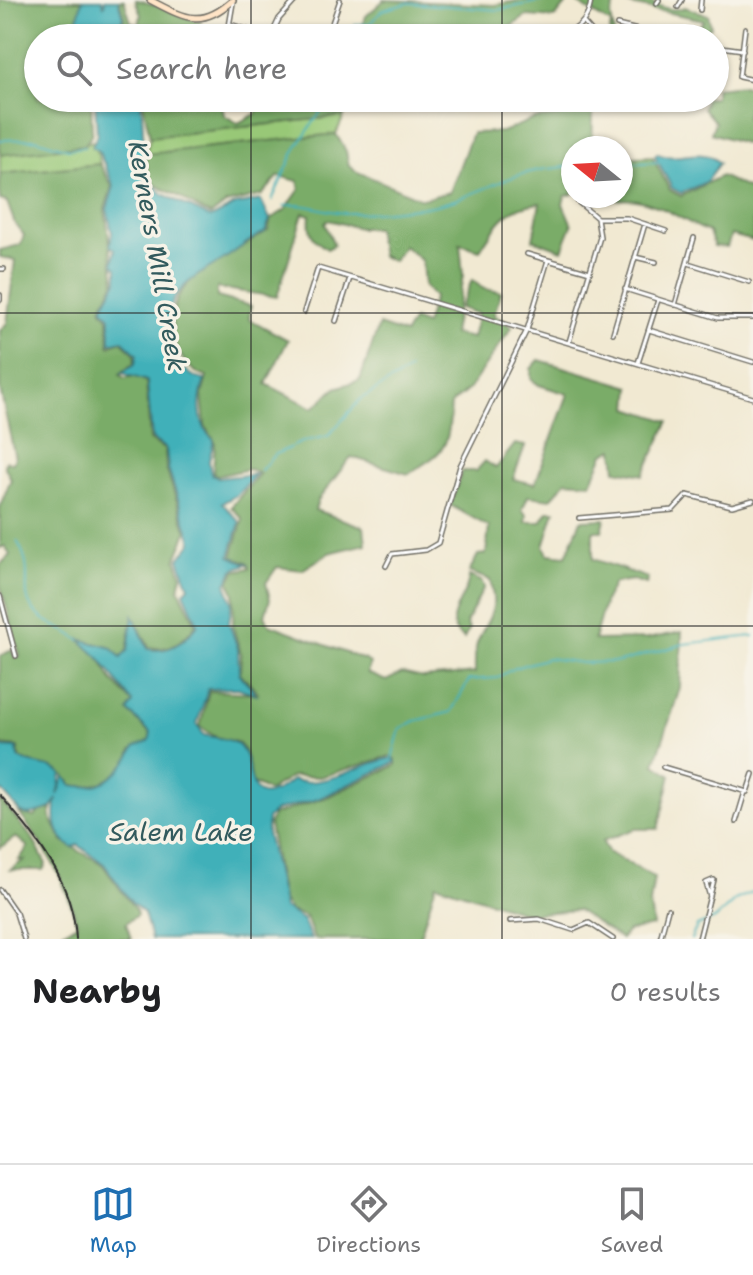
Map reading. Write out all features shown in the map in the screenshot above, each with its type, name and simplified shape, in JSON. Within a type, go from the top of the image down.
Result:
[{"type":"main road","points":[[150,0],[182,16],[198,18],[217,14],[233,0]]},
{"type":"street","points":[[230,24],[233,0]]},
{"type":"street","points":[[277,24],[296,0]]},
{"type":"street","points":[[332,24],[340,0]]},
{"type":"street","points":[[580,24],[591,0]]},
{"type":"street","points":[[678,7],[682,0]]},
{"type":"street","points":[[700,10],[701,0]]},
{"type":"street","points":[[745,28],[739,77],[753,80]]},
{"type":"street","points":[[729,48],[743,50]]},
{"type":"street","points":[[569,342],[600,237],[597,218],[585,208]]},
{"type":"street","points":[[597,218],[619,216],[666,231]]},
{"type":"street","points":[[613,333],[645,224]]},
{"type":"street","points":[[675,305],[694,238]]},
{"type":"street","points":[[527,254],[590,272]]},
{"type":"street","points":[[635,257],[656,262]]},
{"type":"street","points":[[386,566],[392,554],[426,550],[438,543],[460,466],[527,330],[548,260]]},
{"type":"street","points":[[687,263],[749,282]]},
{"type":"street","points":[[304,312],[318,268],[753,398]]},
{"type":"street","points":[[336,321],[350,278]]},
{"type":"street","points":[[625,289],[723,319],[753,318]]},
{"type":"street","points":[[638,363],[658,300]]},
{"type":"street","points":[[649,330],[753,362]]},
{"type":"street","points":[[579,518],[674,510],[687,495],[732,506],[753,500]]},
{"type":"street","points":[[0,596],[16,656]]},
{"type":"street","points":[[663,767],[745,792]]},
{"type":"street","points":[[736,822],[753,774]]},
{"type":"street","points":[[699,939],[711,887]]},
{"type":"street","points":[[0,890],[16,913],[24,939]]},
{"type":"street","points":[[660,939],[668,909]]},
{"type":"street","points":[[510,921],[539,919],[573,930],[589,923],[613,939]]},
{"type":"green space","points":[[0,0],[82,0],[77,24],[24,24],[24,112],[91,112],[92,133],[85,145],[0,155]]},
{"type":"green space","points":[[119,0],[124,0],[131,22],[135,24],[120,24],[124,19]]},
{"type":"green space","points":[[135,0],[149,3],[201,22],[139,24],[141,15]]},
{"type":"green space","points":[[384,0],[494,5],[523,0],[570,0],[555,18],[527,16],[514,24],[363,24],[366,16]]},
{"type":"green space","points":[[572,0],[647,0],[671,9],[685,7],[708,15],[710,24],[701,24],[704,20],[616,2],[611,24]]},
{"type":"green space","points":[[744,85],[751,91],[746,118],[753,119],[750,145],[711,133],[715,122],[706,112],[729,112],[729,87]]},
{"type":"green space","points":[[145,112],[223,112],[238,123],[256,112],[346,112],[344,116],[150,137]]},
{"type":"green space","points":[[593,112],[592,136],[561,136],[561,208],[565,208],[572,225],[562,250],[533,239],[540,203],[510,212],[480,250],[460,244],[463,275],[453,334],[472,338],[478,314],[460,308],[472,280],[484,289],[501,292],[494,315],[512,327],[469,389],[451,404],[446,440],[431,459],[408,474],[351,457],[318,500],[315,510],[364,527],[366,544],[329,553],[302,570],[277,567],[266,583],[270,599],[265,615],[269,624],[365,660],[370,663],[367,673],[386,681],[402,673],[423,678],[475,673],[477,645],[492,613],[493,600],[490,580],[469,572],[478,555],[486,554],[489,527],[450,505],[462,471],[476,471],[485,461],[496,468],[515,444],[525,446],[513,479],[535,484],[568,394],[539,385],[531,379],[531,369],[539,360],[631,387],[629,408],[669,421],[643,475],[616,470],[614,449],[604,454],[591,483],[566,481],[551,499],[528,496],[522,510],[527,515],[526,522],[541,522],[548,511],[555,511],[544,546],[548,554],[566,556],[581,520],[605,519],[602,531],[593,531],[593,559],[648,578],[646,584],[633,580],[614,583],[605,600],[594,640],[647,639],[682,632],[680,688],[655,764],[671,775],[658,829],[635,829],[602,841],[609,853],[654,877],[650,904],[653,926],[628,931],[621,939],[577,910],[529,914],[436,884],[419,939],[314,939],[306,917],[290,911],[282,899],[269,824],[273,815],[327,797],[396,765],[396,759],[390,756],[320,777],[293,776],[268,791],[252,783],[240,744],[200,726],[209,691],[258,693],[240,673],[241,654],[233,627],[234,593],[229,582],[235,571],[250,568],[248,562],[232,557],[243,519],[231,507],[260,473],[249,469],[217,476],[213,473],[215,442],[205,425],[202,395],[207,377],[191,368],[179,353],[172,320],[176,302],[185,286],[215,262],[268,230],[271,219],[285,210],[300,189],[298,181],[279,176],[262,195],[226,204],[211,215],[156,185],[149,175],[146,154],[336,134],[346,151],[349,166],[355,171],[422,199],[450,192],[472,133],[502,132],[534,119]],"holes":[[[303,213],[310,215],[312,235],[327,249],[334,245],[325,224],[328,220],[359,228],[376,228],[381,256],[393,261],[404,246],[422,261],[424,286],[434,297],[425,325],[413,320],[405,334],[379,325],[360,380],[336,388],[313,408],[266,384],[288,340],[249,319],[251,306],[217,297],[217,288],[277,297]]]},
{"type":"green space","points":[[344,116],[336,134],[146,154],[150,137]]},
{"type":"green space","points":[[95,141],[100,164],[0,174],[0,155]]},
{"type":"green space","points":[[652,156],[670,190],[681,196],[721,176],[753,191],[753,241],[731,235],[727,247],[714,246],[709,232],[656,206],[633,200],[633,157]]},
{"type":"green space","points":[[100,164],[112,186],[105,209],[115,281],[101,309],[108,318],[109,346],[121,341],[135,354],[134,363],[120,374],[124,378],[136,376],[146,382],[150,440],[165,450],[166,468],[187,532],[176,559],[182,575],[179,589],[196,624],[187,635],[170,646],[149,647],[133,616],[127,650],[121,658],[112,648],[79,639],[100,659],[111,679],[133,703],[128,711],[151,734],[149,741],[132,750],[123,767],[109,779],[81,786],[72,785],[53,768],[19,757],[18,747],[0,745],[0,656],[12,650],[15,658],[20,656],[0,584],[0,565],[10,555],[5,546],[0,548],[0,506],[11,479],[4,465],[6,461],[13,463],[15,458],[0,389],[0,331],[7,323],[15,260],[0,257],[0,250],[20,245],[24,235],[15,224],[7,202],[0,200],[0,174]]},
{"type":"green space","points":[[469,576],[481,581],[484,587],[466,623],[469,629],[464,639],[456,632],[453,617]]},
{"type":"green space","points":[[0,799],[33,839],[46,864],[43,870],[10,870],[24,860],[19,860],[28,847],[16,837],[0,848]]},
{"type":"green space","points":[[52,809],[50,816],[62,841],[102,864],[136,911],[137,915],[126,923],[131,939],[62,939],[62,932],[77,924],[67,892],[19,813],[35,817],[40,810]]},
{"type":"water","points":[[82,0],[102,0],[104,6],[105,0],[118,0],[123,18],[119,24],[77,24]]},
{"type":"water","name":"Salem Lake","points":[[96,112],[141,112],[146,179],[163,194],[211,218],[235,205],[261,200],[270,219],[265,232],[186,284],[172,304],[169,331],[182,366],[190,374],[205,380],[200,412],[204,428],[214,440],[209,461],[211,474],[219,478],[256,474],[237,495],[222,503],[240,522],[230,556],[248,564],[234,569],[226,583],[232,602],[229,623],[238,649],[239,673],[256,694],[238,688],[208,689],[197,724],[204,735],[239,746],[254,785],[258,792],[265,794],[276,791],[292,780],[318,781],[381,760],[394,758],[396,762],[318,799],[275,811],[267,819],[267,833],[284,908],[303,920],[311,939],[151,939],[144,913],[132,903],[104,864],[78,845],[73,848],[62,838],[55,819],[57,798],[52,808],[28,815],[20,812],[0,789],[0,747],[17,748],[18,758],[62,774],[58,795],[65,776],[72,785],[102,783],[118,772],[135,747],[149,741],[151,733],[128,711],[133,703],[100,659],[79,639],[112,648],[121,658],[128,650],[133,615],[148,649],[163,650],[177,645],[198,624],[184,592],[189,587],[179,559],[192,542],[168,468],[166,449],[152,439],[147,381],[122,373],[135,364],[137,354],[122,340],[110,343],[110,317],[102,308],[117,281],[117,268],[113,264],[115,249],[110,246],[112,233],[107,209],[114,186],[98,150],[92,147],[97,134]]},
{"type":"water","points":[[657,153],[672,157],[704,155],[719,163],[706,182],[681,193],[672,188],[655,156]]},
{"type":"waterway","points":[[369,24],[383,10],[409,3],[498,10],[547,0]]},
{"type":"waterway","points":[[355,24],[369,24]]},
{"type":"waterway","points":[[272,200],[295,150],[321,112]]},
{"type":"waterway","points":[[0,140],[35,139],[68,149],[85,147]]},
{"type":"waterway","points":[[633,163],[660,162]]},
{"type":"waterway","points":[[548,169],[561,167]]},
{"type":"waterway","points":[[284,206],[299,205],[355,213],[424,207],[455,200],[514,177],[546,169]]},
{"type":"waterway","points":[[261,470],[274,455],[302,442],[328,436],[361,399],[409,370]]},
{"type":"waterway","points":[[17,541],[27,569],[28,601],[45,620],[65,631]]},
{"type":"waterway","points":[[67,632],[80,640]]},
{"type":"waterway","points":[[392,758],[400,729],[415,721],[451,712],[469,680],[497,678],[514,668],[548,658],[582,663],[619,662],[684,644],[753,636]]},
{"type":"waterway","points":[[691,939],[697,926],[715,919],[735,900],[753,892]]},
{"type":"railway","points":[[0,795],[27,827],[60,879],[68,898],[76,939]]},
{"type":"water label","name":"Kerners Mill Creek","points":[[158,256]]}]
